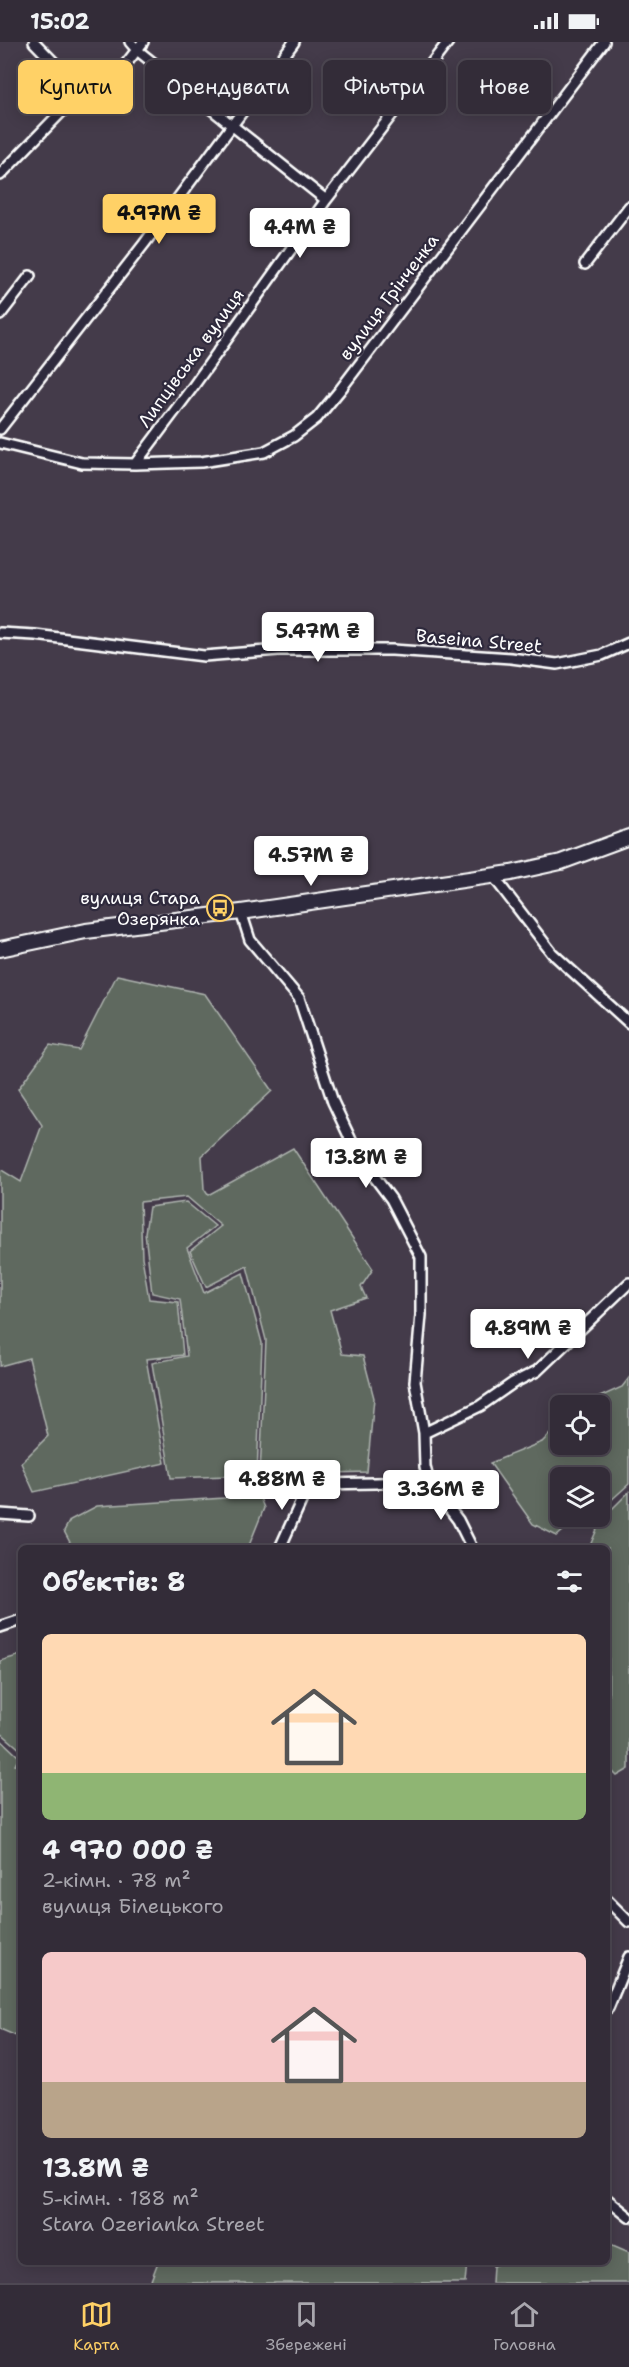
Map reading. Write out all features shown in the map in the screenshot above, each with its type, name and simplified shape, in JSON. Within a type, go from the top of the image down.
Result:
[{"type":"main road","points":[[0,950],[25,942],[86,931],[241,912],[493,876],[561,862],[629,837]]},
{"type":"street","points":[[0,175],[72,100],[72,81],[34,42]]},
{"type":"street","points":[[130,42],[136,50],[326,200]]},
{"type":"street","points":[[128,60],[143,42]]},
{"type":"street","points":[[0,429],[144,244],[294,42]]},
{"type":"street","name":"Липцівська вулиця","points":[[135,464],[326,200],[448,42]]},
{"type":"street","name":"вулиця Грінченка","points":[[0,443],[82,463],[135,464],[201,462],[264,452],[294,436],[317,418],[604,42]]},
{"type":"street","points":[[585,264],[629,207]]},
{"type":"street","points":[[0,315],[30,276]]},
{"type":"street","name":"Baseina Street","points":[[0,633],[35,635],[204,656],[279,650],[392,650],[511,658],[557,664],[602,655],[629,643]]},
{"type":"street","points":[[493,876],[552,953],[629,1023]]},
{"type":"street","points":[[241,912],[250,940],[299,998],[338,1112],[358,1155],[391,1199],[421,1257],[422,1315],[415,1382],[424,1433],[425,1467],[429,1482],[458,1520],[470,1545]]},
{"type":"street","points":[[424,1433],[480,1406],[513,1383],[537,1371],[629,1282]]},
{"type":"street","points":[[268,1485],[429,1482]]},
{"type":"street","points":[[281,1545],[308,1486]]},
{"type":"street","points":[[0,1514],[28,1516]]},
{"type":"street","points":[[0,1627],[18,1621]]},
{"type":"street","points":[[610,1903],[626,1919]]},
{"type":"street","points":[[626,1919],[629,1907]]},
{"type":"street","points":[[610,2003],[629,1957]]},
{"type":"street","points":[[610,2202],[629,2217]]},
{"type":"shaded area","points":[[117,975],[205,994],[272,1091],[202,1156],[204,1189],[208,1195],[293,1148],[373,1269],[361,1287],[366,1298],[330,1310],[342,1354],[363,1356],[374,1398],[367,1472],[260,1475],[266,1340],[247,1266],[206,1287],[190,1251],[221,1226],[187,1197],[140,1202],[142,1257],[149,1299],[178,1302],[183,1355],[146,1359],[165,1463],[34,1492],[21,1463],[48,1436],[29,1358],[0,1366],[0,1169],[21,1182],[42,1125],[18,1089],[50,1045],[79,1050]]},
{"type":"shaded area","points":[[186,1202],[215,1226],[187,1248],[204,1293],[243,1273],[262,1343],[257,1475],[171,1478],[152,1363],[187,1356],[180,1299],[152,1293],[145,1233],[149,1207]]},
{"type":"shaded area","points":[[629,1378],[629,1484],[610,1501],[610,1467],[550,1467],[550,1527],[567,1527],[557,1536],[533,1524],[490,1463],[542,1442],[550,1434],[550,1455],[610,1455],[610,1395],[604,1395],[622,1387]]},
{"type":"shaded area","points":[[629,1492],[629,1769],[617,1776],[610,1769],[610,1545],[590,1545],[598,1527],[610,1527],[610,1511]]},
{"type":"shaded area","points":[[260,1498],[264,1508],[249,1545],[71,1545],[64,1531],[70,1520],[97,1506]]},
{"type":"shaded area","points":[[18,1656],[18,1747],[0,1732],[0,1661]]},
{"type":"shaded area","points":[[0,1739],[18,1756],[15,1765],[18,1766],[18,2037],[0,2029]]},
{"type":"shaded area","points":[[610,2244],[629,2252],[629,2283],[492,2283],[493,2266],[610,2265]]},
{"type":"shaded area","points":[[157,2265],[467,2265],[465,2283],[150,2283]]},
{"type":"place","name":"вулиця Стара Озерянка","points":[[220,908]]}]
